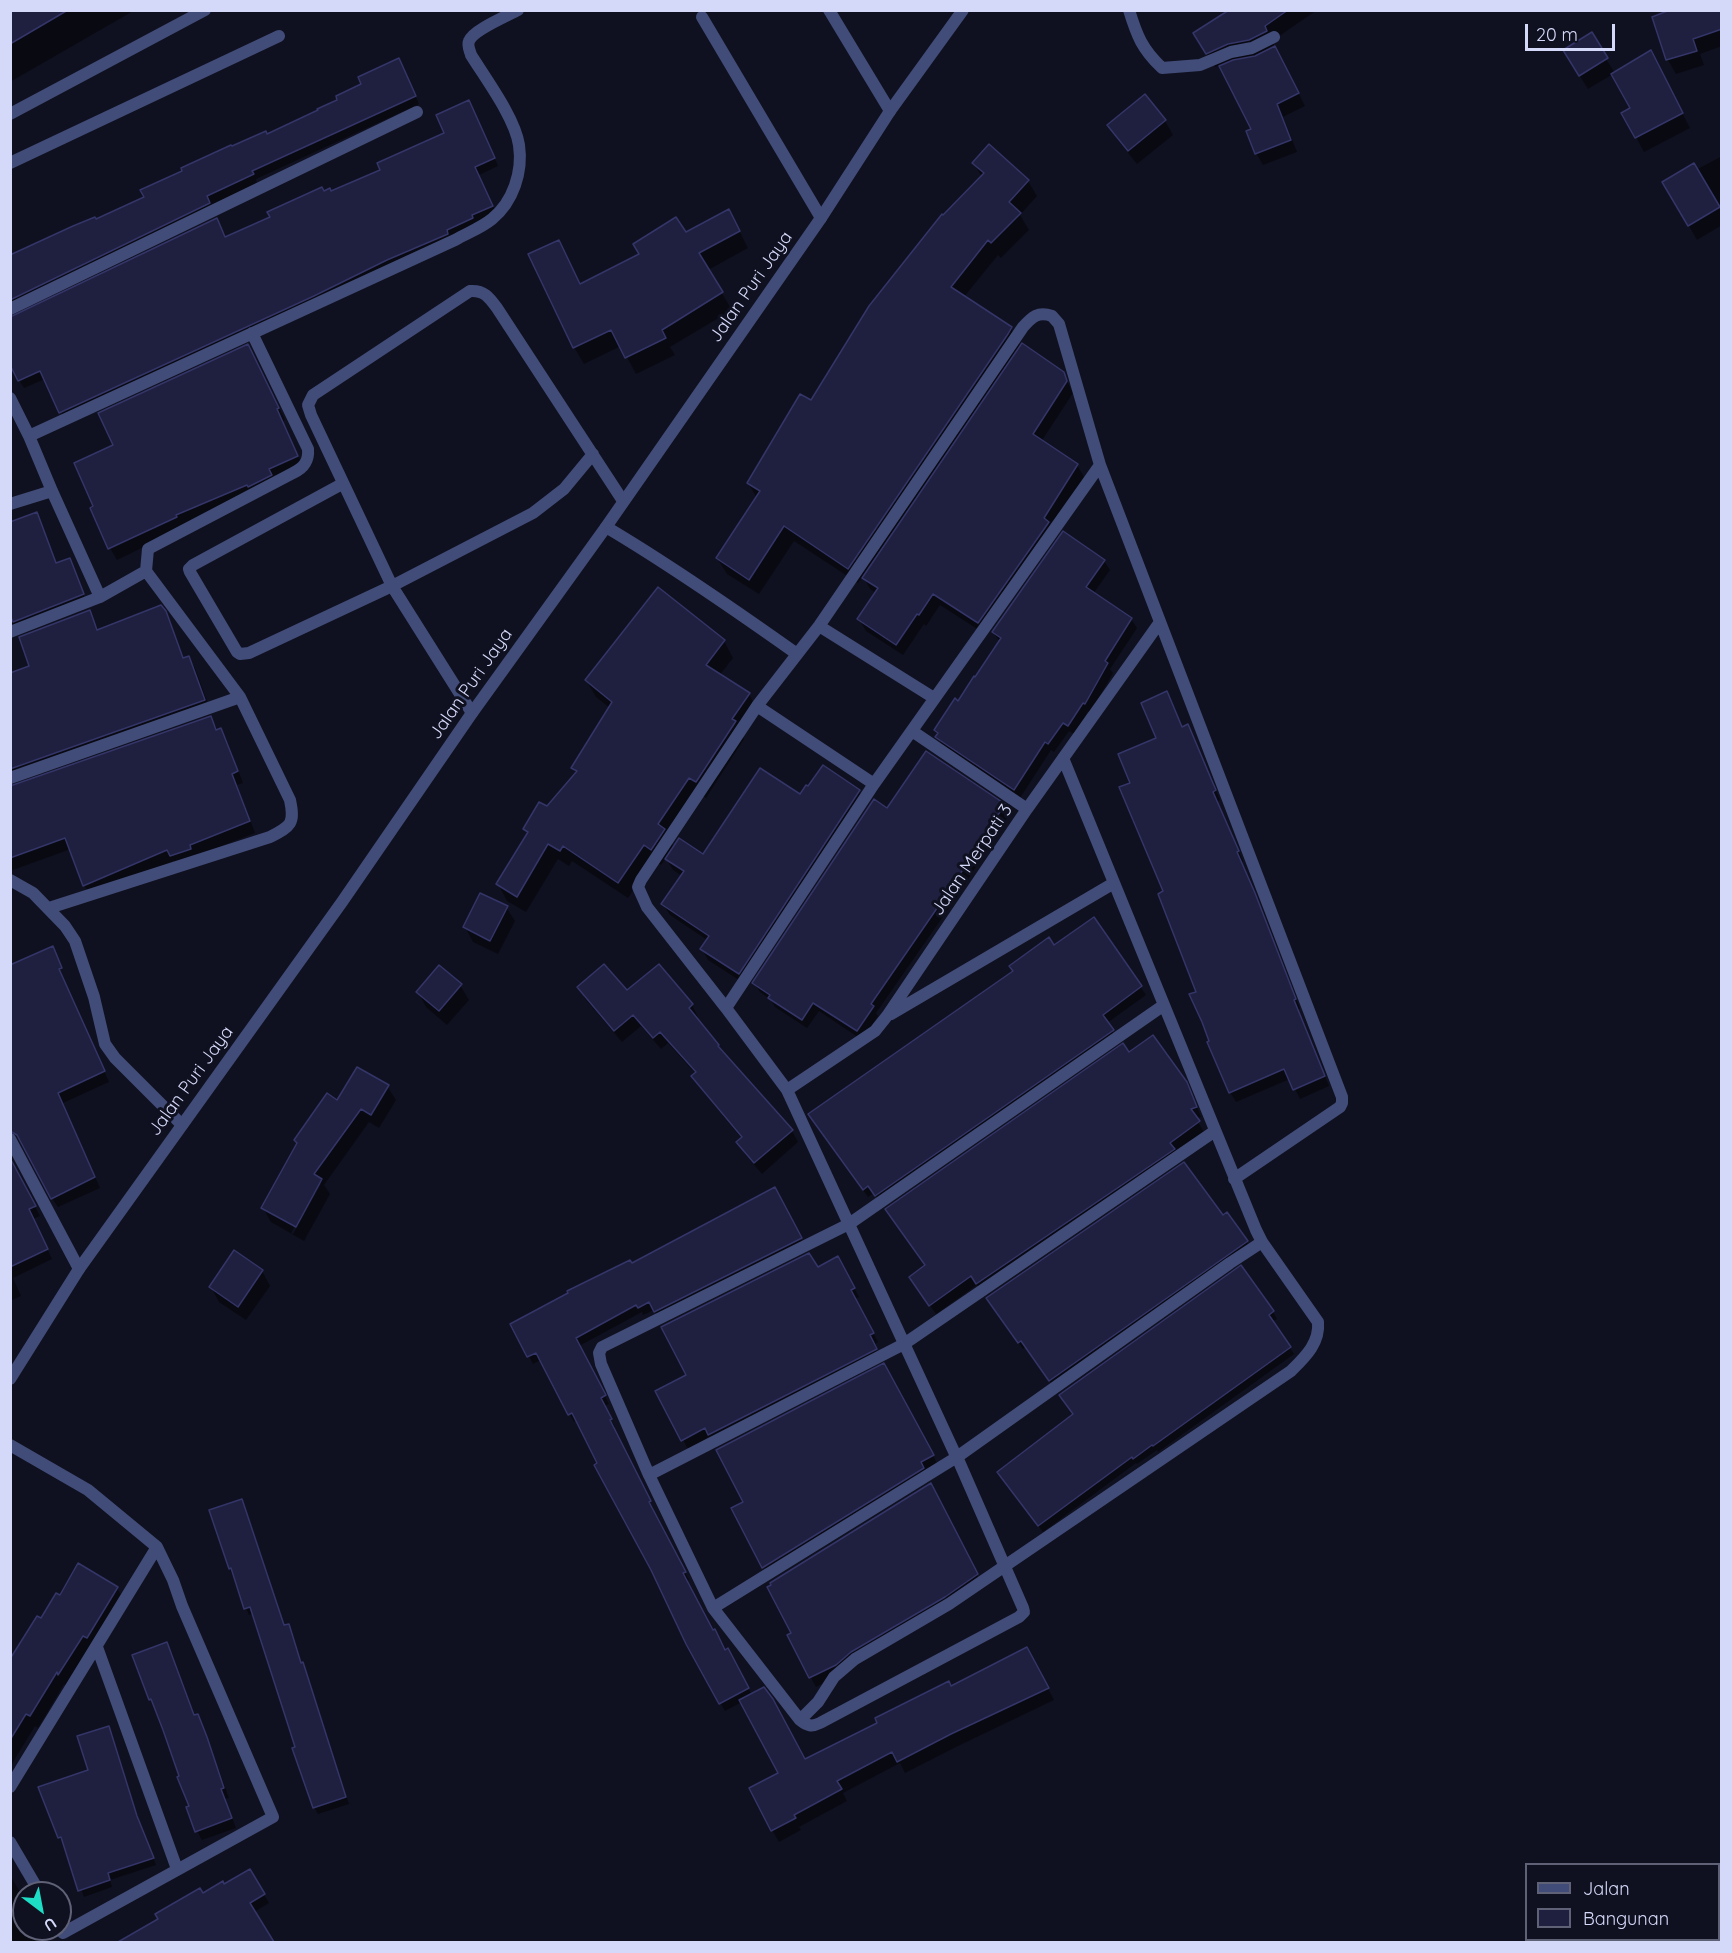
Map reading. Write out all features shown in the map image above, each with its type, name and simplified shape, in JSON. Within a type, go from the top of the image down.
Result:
[{"type":"street","points":[[10,114],[205,10]]},
{"type":"street","points":[[29,436],[455,240],[492,219],[510,198],[518,178],[519,144],[509,118],[468,48],[469,40],[477,33],[518,10]]},
{"type":"street","points":[[829,10],[890,111]]},
{"type":"street","name":"Jalan Puri Jaya","points":[[10,1379],[79,1269],[342,902],[472,713],[606,527],[821,218],[890,111],[963,10]]},
{"type":"street","points":[[1129,10],[1137,34],[1148,54],[1162,68],[1200,65],[1231,52],[1252,48],[1274,37]]},
{"type":"street","points":[[702,17],[821,218]]},
{"type":"street","points":[[10,163],[279,36]]},
{"type":"street","points":[[10,309],[417,112]]},
{"type":"street","points":[[472,713],[392,586],[310,415],[309,405],[313,395],[470,291],[479,290],[493,303],[623,501]]},
{"type":"street","points":[[1164,1005],[849,1224],[602,1347],[599,1353],[601,1364],[649,1475],[713,1608],[806,1725],[813,1726],[820,1723],[1019,1617],[1024,1612],[957,1458],[904,1344],[849,1224],[787,1090],[647,907],[638,887],[757,706],[819,626],[1023,327],[1032,316],[1046,313],[1056,319],[1059,324],[1100,465],[1342,1103],[1340,1107],[1234,1179]]},
{"type":"street","points":[[49,908],[270,837],[292,823],[290,800],[240,697],[146,571],[148,549],[301,469],[306,462],[308,449],[252,333]]},
{"type":"street","points":[[10,398],[100,597]]},
{"type":"street","points":[[342,484],[189,569],[240,654],[249,653],[392,586],[533,513],[564,489],[593,454]]},
{"type":"street","points":[[726,1008],[873,784],[1100,465]]},
{"type":"street","points":[[10,504],[52,491]]},
{"type":"street","points":[[606,527],[688,579],[797,654]]},
{"type":"street","points":[[10,632],[100,597],[146,571]]},
{"type":"street","name":"Jalan Merpati 3","points":[[787,1090],[874,1031],[887,1016],[1028,809],[1160,622]]},
{"type":"street","points":[[819,626],[934,698]]},
{"type":"street","points":[[10,778],[240,697]]},
{"type":"street","points":[[757,706],[873,784]]},
{"type":"street","points":[[912,731],[1028,809]]},
{"type":"street","points":[[800,1720],[818,1702],[834,1677],[855,1659],[949,1604],[1291,1371],[1304,1359],[1319,1333],[1318,1322],[1262,1242],[1234,1179],[1064,758]]},
{"type":"street","points":[[10,880],[33,893],[65,926],[75,941],[94,997],[105,1044],[115,1058],[182,1125]]},
{"type":"street","points":[[887,1016],[1114,883]]},
{"type":"street","points":[[649,1475],[904,1344],[1215,1131]]},
{"type":"street","points":[[10,1139],[79,1269]]},
{"type":"street","points":[[713,1608],[957,1458],[1262,1242]]},
{"type":"street","points":[[11,1446],[88,1490],[157,1547],[273,1817],[72,1929]]},
{"type":"street","points":[[10,1787],[157,1547]]},
{"type":"street","points":[[97,1647],[177,1869]]},
{"type":"street","points":[[10,1842],[33,1881]]},
{"type":"building","points":[[10,10],[68,10],[10,44]]},
{"type":"building","points":[[1229,10],[1288,10],[1265,26],[1267,31],[1249,40],[1228,44],[1206,54],[1193,33]]},
{"type":"building","points":[[1670,10],[1722,10],[1722,29],[1693,39],[1697,51],[1666,60],[1652,17]]},
{"type":"building","points":[[1592,32],[1608,58],[1579,76],[1563,50]]},
{"type":"building","points":[[1275,46],[1299,93],[1277,104],[1291,140],[1255,154],[1246,131],[1251,129],[1219,66],[1233,60],[1255,56]]},
{"type":"building","points":[[1651,50],[1683,113],[1635,138],[1621,113],[1630,108],[1611,74]]},
{"type":"building","points":[[399,58],[416,96],[252,171],[254,174],[207,196],[210,203],[10,300],[10,255],[144,197],[140,190],[182,171],[181,168],[266,131],[267,134],[318,110],[337,100],[336,96],[361,84],[358,77]]},
{"type":"building","points":[[1145,94],[1166,120],[1128,151],[1107,125]]},
{"type":"building","points":[[469,100],[495,158],[475,167],[493,206],[447,230],[448,234],[387,260],[59,413],[40,371],[18,381],[10,365],[10,317],[217,218],[225,237],[270,217],[267,212],[322,187],[324,191],[330,188],[331,191],[380,170],[377,163],[444,133],[436,115]]},
{"type":"building","points":[[989,144],[1029,180],[1009,202],[1021,213],[991,243],[988,240],[951,287],[1012,327],[848,569],[784,526],[749,580],[716,558],[760,491],[747,483],[800,394],[811,400],[869,306],[942,214],[984,173],[972,163]]},
{"type":"building","points":[[1694,163],[1720,207],[1688,226],[1662,182]]},
{"type":"building","points":[[729,209],[740,231],[699,253],[723,292],[662,330],[666,338],[625,358],[611,330],[573,348],[528,254],[559,240],[580,284],[639,254],[633,244],[676,217],[686,232]]},
{"type":"building","points":[[1022,343],[1064,372],[1067,381],[1033,434],[1078,464],[1044,518],[1049,522],[978,623],[933,594],[896,645],[857,619],[878,588],[862,578]]},
{"type":"building","points":[[248,344],[279,408],[277,409],[298,456],[269,469],[272,475],[248,487],[247,485],[176,515],[177,517],[108,549],[90,508],[93,506],[74,463],[113,445],[98,413]]},
{"type":"building","points":[[37,512],[56,563],[70,558],[84,594],[13,622],[10,615],[10,522]]},
{"type":"building","points":[[1063,531],[1105,560],[1086,587],[1132,618],[1105,661],[1108,663],[1085,704],[1083,703],[1068,726],[1063,723],[1048,744],[1045,742],[1014,790],[935,737],[938,733],[934,730],[955,698],[958,701],[1001,638],[992,632]]},
{"type":"building","points":[[658,587],[725,640],[706,665],[750,693],[732,719],[736,721],[696,782],[689,778],[658,824],[665,829],[651,850],[644,845],[618,883],[563,846],[560,851],[548,844],[517,897],[496,884],[528,832],[523,829],[539,802],[547,806],[577,771],[571,768],[612,702],[585,680]]},
{"type":"building","points":[[161,605],[166,611],[183,658],[189,656],[205,700],[10,769],[10,673],[29,666],[19,637],[90,610],[97,630]]},
{"type":"building","points":[[1167,691],[1182,727],[1188,724],[1216,790],[1213,792],[1239,851],[1237,852],[1325,1076],[1293,1090],[1284,1069],[1229,1093],[1189,994],[1196,992],[1158,894],[1163,891],[1119,787],[1130,783],[1118,754],[1156,738],[1141,703]]},
{"type":"building","points":[[211,716],[216,730],[221,728],[238,771],[232,774],[250,821],[190,845],[191,849],[170,856],[167,850],[83,886],[65,838],[10,858],[10,786]]},
{"type":"building","points":[[926,751],[1005,804],[953,885],[871,1004],[874,1006],[857,1031],[813,1003],[802,1020],[768,998],[770,995],[752,983],[874,799],[887,808]]},
{"type":"building","points":[[823,765],[860,790],[739,974],[700,949],[709,936],[661,904],[684,871],[665,859],[679,838],[703,854],[760,768],[800,794]]},
{"type":"building","points":[[480,893],[508,906],[490,941],[463,927]]},
{"type":"building","points":[[1094,917],[1142,986],[1103,1015],[1114,1030],[875,1196],[868,1186],[863,1190],[808,1114],[1013,971],[1009,966],[1049,937],[1054,945]]},
{"type":"building","points":[[53,946],[62,968],[59,969],[105,1071],[58,1093],[95,1177],[51,1199],[17,1135],[10,1131],[10,965]]},
{"type":"building","points":[[604,964],[627,990],[659,964],[693,1004],[689,1008],[718,1046],[793,1130],[754,1163],[736,1142],[742,1137],[691,1076],[696,1072],[660,1032],[653,1038],[633,1015],[614,1031],[577,987]]},
{"type":"building","points":[[439,965],[462,984],[439,1011],[416,992]]},
{"type":"building","points":[[1153,1035],[1187,1082],[1197,1107],[1191,1109],[1200,1121],[1170,1143],[1175,1149],[976,1284],[971,1276],[929,1306],[909,1277],[925,1265],[885,1209],[1123,1043],[1129,1052]]},
{"type":"building","points":[[357,1067],[389,1085],[371,1115],[361,1109],[314,1174],[322,1179],[296,1227],[261,1208],[297,1143],[294,1140],[327,1093],[337,1100]]},
{"type":"building","points":[[10,1158],[36,1206],[29,1209],[48,1249],[10,1267]]},
{"type":"building","points":[[1184,1162],[1223,1215],[1227,1212],[1248,1241],[1049,1381],[1021,1341],[1018,1343],[986,1298]]},
{"type":"building","points":[[775,1187],[802,1238],[654,1312],[649,1302],[638,1308],[636,1305],[576,1338],[606,1395],[601,1398],[612,1419],[610,1420],[686,1572],[683,1573],[713,1630],[715,1629],[725,1650],[728,1648],[749,1688],[719,1704],[686,1644],[651,1570],[594,1465],[597,1463],[572,1413],[568,1415],[536,1353],[527,1357],[510,1324],[568,1293],[567,1291],[630,1260],[632,1263]]},
{"type":"building","points":[[234,1250],[263,1270],[238,1307],[209,1287]]},
{"type":"building","points":[[809,1253],[818,1267],[838,1256],[855,1288],[851,1290],[874,1333],[870,1335],[877,1349],[708,1435],[705,1428],[681,1441],[655,1391],[686,1375],[661,1327]]},
{"type":"building","points":[[1241,1265],[1274,1311],[1269,1315],[1291,1347],[1153,1446],[1133,1459],[1132,1457],[1038,1526],[997,1472],[1073,1414],[1059,1395]]},
{"type":"building","points":[[884,1363],[934,1455],[921,1462],[924,1468],[762,1568],[731,1508],[743,1502],[716,1450]]},
{"type":"building","points":[[931,1483],[978,1574],[945,1597],[851,1652],[836,1665],[809,1678],[787,1635],[791,1633],[767,1587]]},
{"type":"building","points":[[242,1499],[284,1625],[289,1624],[301,1663],[303,1662],[346,1797],[313,1808],[292,1748],[295,1747],[250,1607],[244,1609],[209,1510]]},
{"type":"building","points":[[78,1563],[118,1587],[87,1638],[83,1636],[30,1716],[26,1714],[10,1740],[10,1659],[37,1616],[41,1618],[56,1593],[60,1595]]},
{"type":"building","points":[[167,1642],[194,1715],[198,1714],[207,1737],[224,1788],[221,1789],[232,1818],[195,1832],[186,1807],[189,1806],[177,1777],[179,1776],[163,1730],[132,1655]]},
{"type":"building","points":[[1027,1647],[1049,1688],[897,1762],[892,1752],[837,1781],[842,1789],[794,1815],[796,1818],[771,1831],[749,1788],[778,1773],[739,1700],[764,1687],[773,1699],[805,1759],[877,1723],[875,1718],[949,1681],[951,1686]]},
{"type":"building","points":[[109,1726],[137,1816],[154,1858],[108,1873],[110,1880],[78,1891],[61,1837],[58,1838],[38,1787],[88,1770],[77,1736]]},
{"type":"building","points":[[250,1869],[265,1894],[250,1903],[274,1942],[118,1942],[158,1919],[155,1914],[200,1888],[203,1893]]}]
